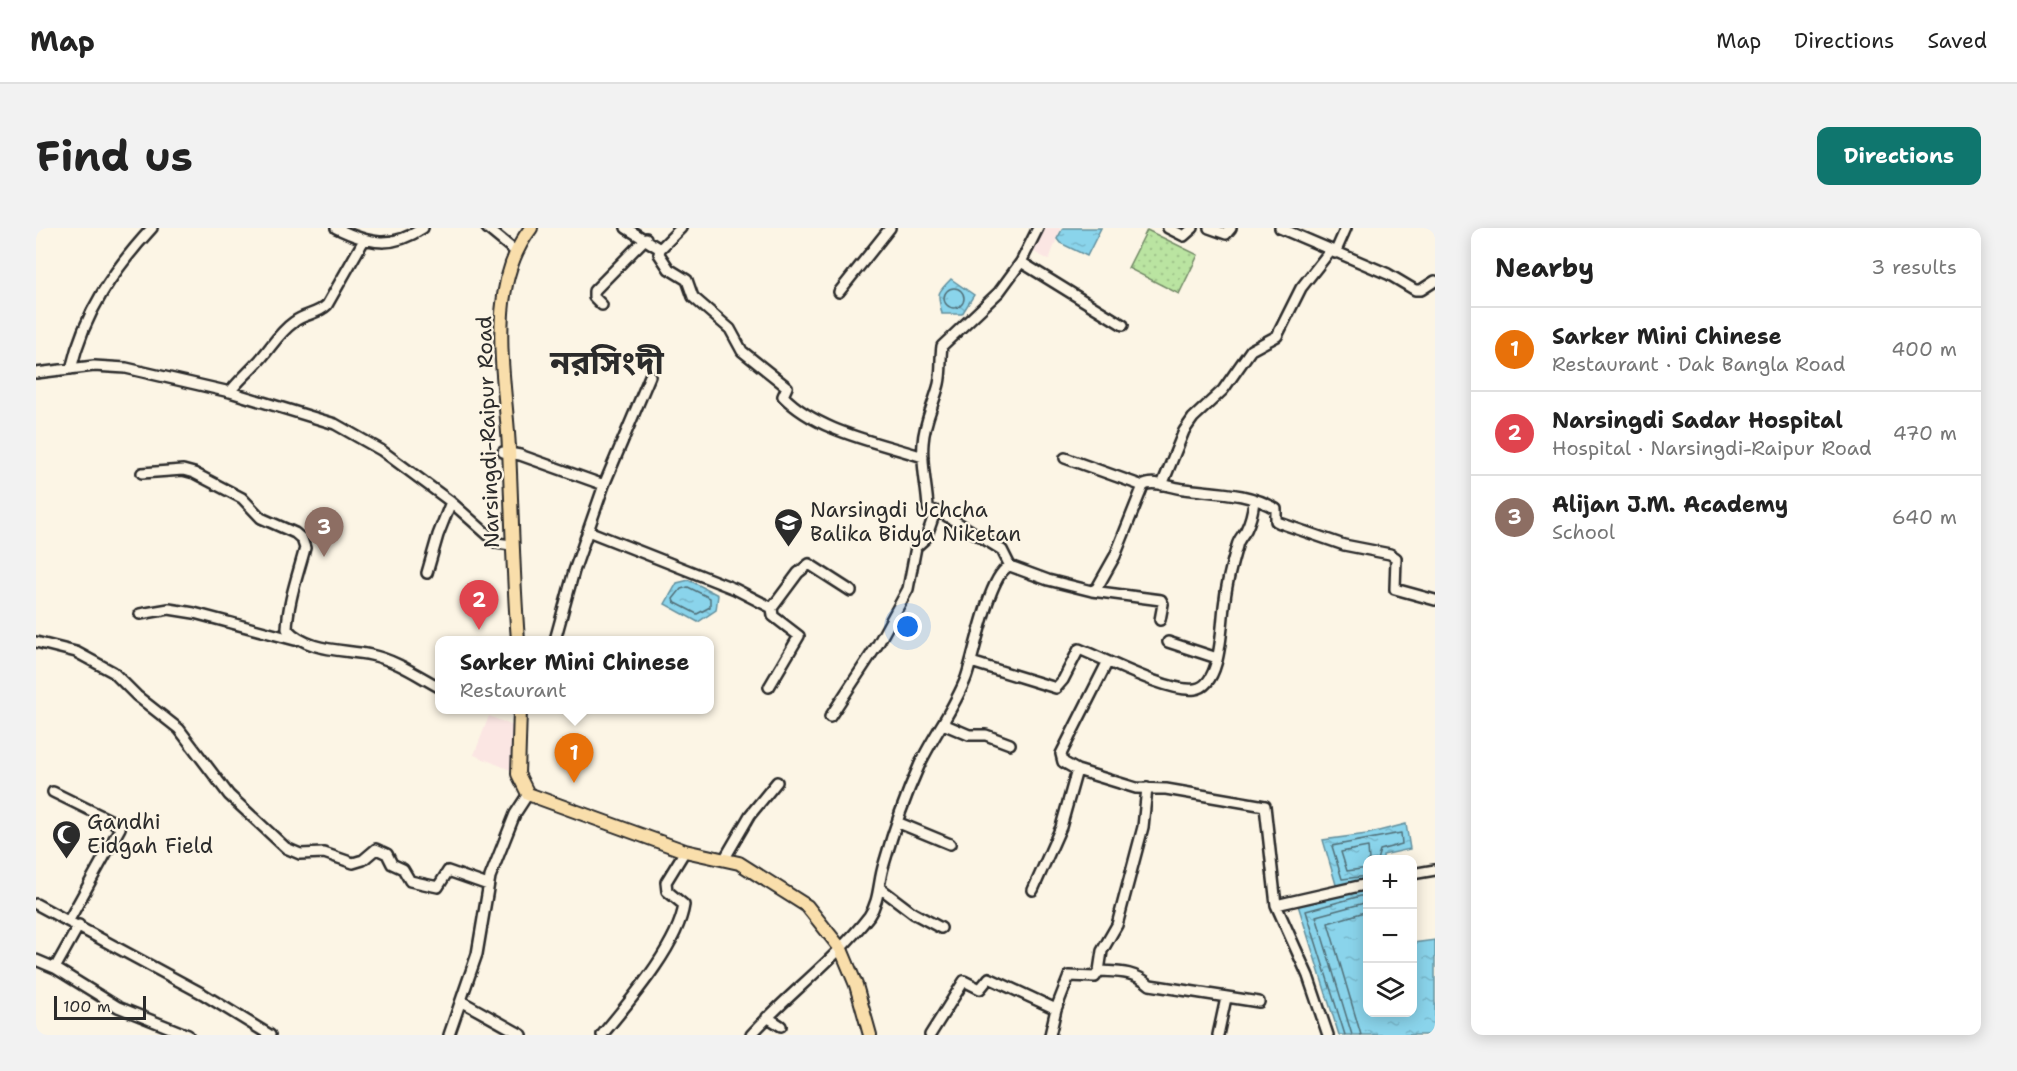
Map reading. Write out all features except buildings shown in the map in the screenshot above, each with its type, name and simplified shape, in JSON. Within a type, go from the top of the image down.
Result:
[{"type":"main road","name":"Narsingdi-Raipur Road","points":[[512,636],[503,314],[513,250],[524,228]]},
{"type":"main road","name":"Narsingdi-Raipur Road","points":[[513,250],[531,228]]},
{"type":"main road","name":"Narsingdi-Raipur Road","points":[[508,545],[518,636]]},
{"type":"main road","points":[[514,714],[515,754],[518,761]]},
{"type":"main road","points":[[520,714],[518,761],[521,785],[528,794],[685,851],[725,858],[755,871],[807,906],[841,949],[856,985],[870,1035]]},
{"type":"street","points":[[71,369],[85,321],[121,261],[152,228]]},
{"type":"street","points":[[336,228],[364,240],[398,241],[423,228]]},
{"type":"street","points":[[487,228],[513,250]]},
{"type":"street","points":[[627,228],[660,249]]},
{"type":"street","points":[[681,228],[660,249],[659,254],[669,269],[687,280],[693,297],[730,329],[742,351],[787,387],[783,396],[790,403],[828,426],[922,457]]},
{"type":"street","points":[[839,292],[890,228]]},
{"type":"street","points":[[1038,228],[1021,262],[989,304],[949,336],[942,346],[939,381],[929,409],[922,457],[923,477],[929,498],[928,508],[945,515],[1002,550],[1010,566],[1048,580],[1092,591],[1161,600],[1160,620]]},
{"type":"street","points":[[1168,228],[1183,236],[1193,228]]},
{"type":"street","points":[[1209,228],[1226,234],[1231,228]]},
{"type":"street","points":[[1280,228],[1388,274],[1418,291],[1435,281]]},
{"type":"street","points":[[1162,485],[1184,431],[1193,418],[1222,390],[1251,350],[1277,336],[1301,288],[1332,252],[1346,228]]},
{"type":"street","points":[[602,305],[594,297],[594,291],[646,238]]},
{"type":"street","points":[[230,392],[242,375],[256,364],[279,333],[296,320],[322,311],[364,240]]},
{"type":"street","points":[[1021,262],[1123,325]]},
{"type":"street","points":[[36,373],[94,366],[126,368],[230,392],[335,424],[358,436],[452,502],[497,543],[508,545]]},
{"type":"street","points":[[556,636],[604,485],[650,376]]},
{"type":"street","points":[[506,452],[604,485]]},
{"type":"street","points":[[1065,458],[1143,486]]},
{"type":"street","points":[[142,473],[183,470],[194,473],[242,498],[261,518],[295,533],[302,539],[305,548],[287,622],[287,629],[297,640]]},
{"type":"street","points":[[1092,591],[1099,585],[1110,566],[1146,483],[1212,490],[1254,500],[1276,509],[1276,521],[1280,524],[1344,545],[1394,556],[1395,589],[1435,600]]},
{"type":"street","points":[[971,662],[1056,688],[1064,680],[1079,649],[1107,663],[1168,684],[1197,689],[1210,679],[1217,658],[1225,599],[1237,543],[1252,516],[1254,500]]},
{"type":"street","points":[[428,573],[438,535],[452,502]]},
{"type":"street","points":[[830,717],[878,644],[908,589],[916,547],[926,538],[935,512]]},
{"type":"street","points":[[588,531],[735,589],[772,608]]},
{"type":"street","points":[[770,687],[799,636],[773,616],[772,608],[798,573],[809,564],[851,591]]},
{"type":"street","points":[[751,1035],[767,1017],[841,949],[869,915],[880,888],[881,873],[919,766],[962,688],[999,576],[1010,566]]},
{"type":"street","points":[[140,614],[169,609],[194,613],[358,655],[370,655],[399,665],[435,685]]},
{"type":"street","points":[[36,642],[76,652],[113,672],[137,696],[179,729],[229,795],[294,853],[324,853],[353,863],[363,860],[376,849],[387,854],[392,864],[403,869],[410,881],[438,887],[448,871],[489,885]]},
{"type":"street","points":[[1168,642],[1217,658]]},
{"type":"street","points":[[1107,663],[1061,754],[1063,762],[1077,770],[1136,788],[1166,789],[1265,806],[1276,905],[1308,976],[1328,1035]]},
{"type":"street","points":[[943,724],[969,735],[986,735],[1010,744]]},
{"type":"street","points":[[1033,890],[1061,827],[1077,770]]},
{"type":"street","points":[[725,858],[750,815],[777,782]]},
{"type":"street","points":[[1050,1035],[1056,1009],[1069,976],[1095,977],[1102,951],[1117,924],[1143,827],[1147,788]]},
{"type":"street","points":[[52,792],[112,821],[120,828],[69,920]]},
{"type":"street","points":[[449,1035],[477,954],[489,885],[515,814],[528,794]]},
{"type":"street","points":[[899,823],[950,844]]},
{"type":"street","points":[[602,1035],[639,989],[670,942],[684,905],[667,891],[666,882],[685,851]]},
{"type":"street","points":[[1417,873],[1435,870]]},
{"type":"street","points":[[1276,905],[1363,885]]},
{"type":"street","points":[[880,888],[913,912],[941,928]]},
{"type":"street","points":[[36,904],[69,920],[270,1035]]},
{"type":"street","points":[[55,968],[79,926]]},
{"type":"street","points":[[36,960],[55,968],[118,1007],[188,1035]]},
{"type":"street","points":[[1098,972],[1129,973],[1140,977],[1150,985],[1259,1002]]},
{"type":"street","points":[[930,1035],[964,981],[980,989],[989,978],[1056,1009]]},
{"type":"street","points":[[1218,1035],[1226,998]]},
{"type":"street","points":[[461,1001],[522,1035]]},
{"type":"street","points":[[767,1017],[781,1026]]},
{"type":"shaded area","points":[[1041,228],[1061,228],[1049,260],[1030,250]]},
{"type":"shaded area","points":[[489,716],[516,727],[513,755],[518,758],[513,771],[474,755]]},
{"type":"green space","points":[[1147,230],[1198,255],[1179,294],[1128,268]]},
{"type":"water","points":[[1063,228],[1101,228],[1087,256],[1060,243],[1057,239]]},
{"type":"water","points":[[951,279],[974,295],[962,314],[942,314],[939,295]]},
{"type":"water","points":[[689,580],[718,595],[716,610],[698,622],[665,604],[677,583]]},
{"type":"water","points":[[1406,824],[1410,849],[1383,855],[1363,855],[1363,882],[1337,888],[1323,840],[1367,834]]},
{"type":"water","points":[[1363,889],[1363,1017],[1417,1017],[1417,942],[1435,940],[1435,1035],[1339,1035],[1298,905]]},
{"type":"place","name":"Narsingdi Uchcha Balika Bidya Niketan","points":[[789,548]]},
{"type":"place","name":"Alijan J.M. Academy","points":[[324,557]]},
{"type":"place","name":"Narsingdi Sadar Hospital","points":[[479,630]]},
{"type":"place","name":"Sarker Mini Chinese","points":[[574,783]]},
{"type":"place","name":"Gandhi Eidgah Field","points":[[66,860]]},
{"type":"district","name":"নরসিংদী","points":[[607,362]]}]
